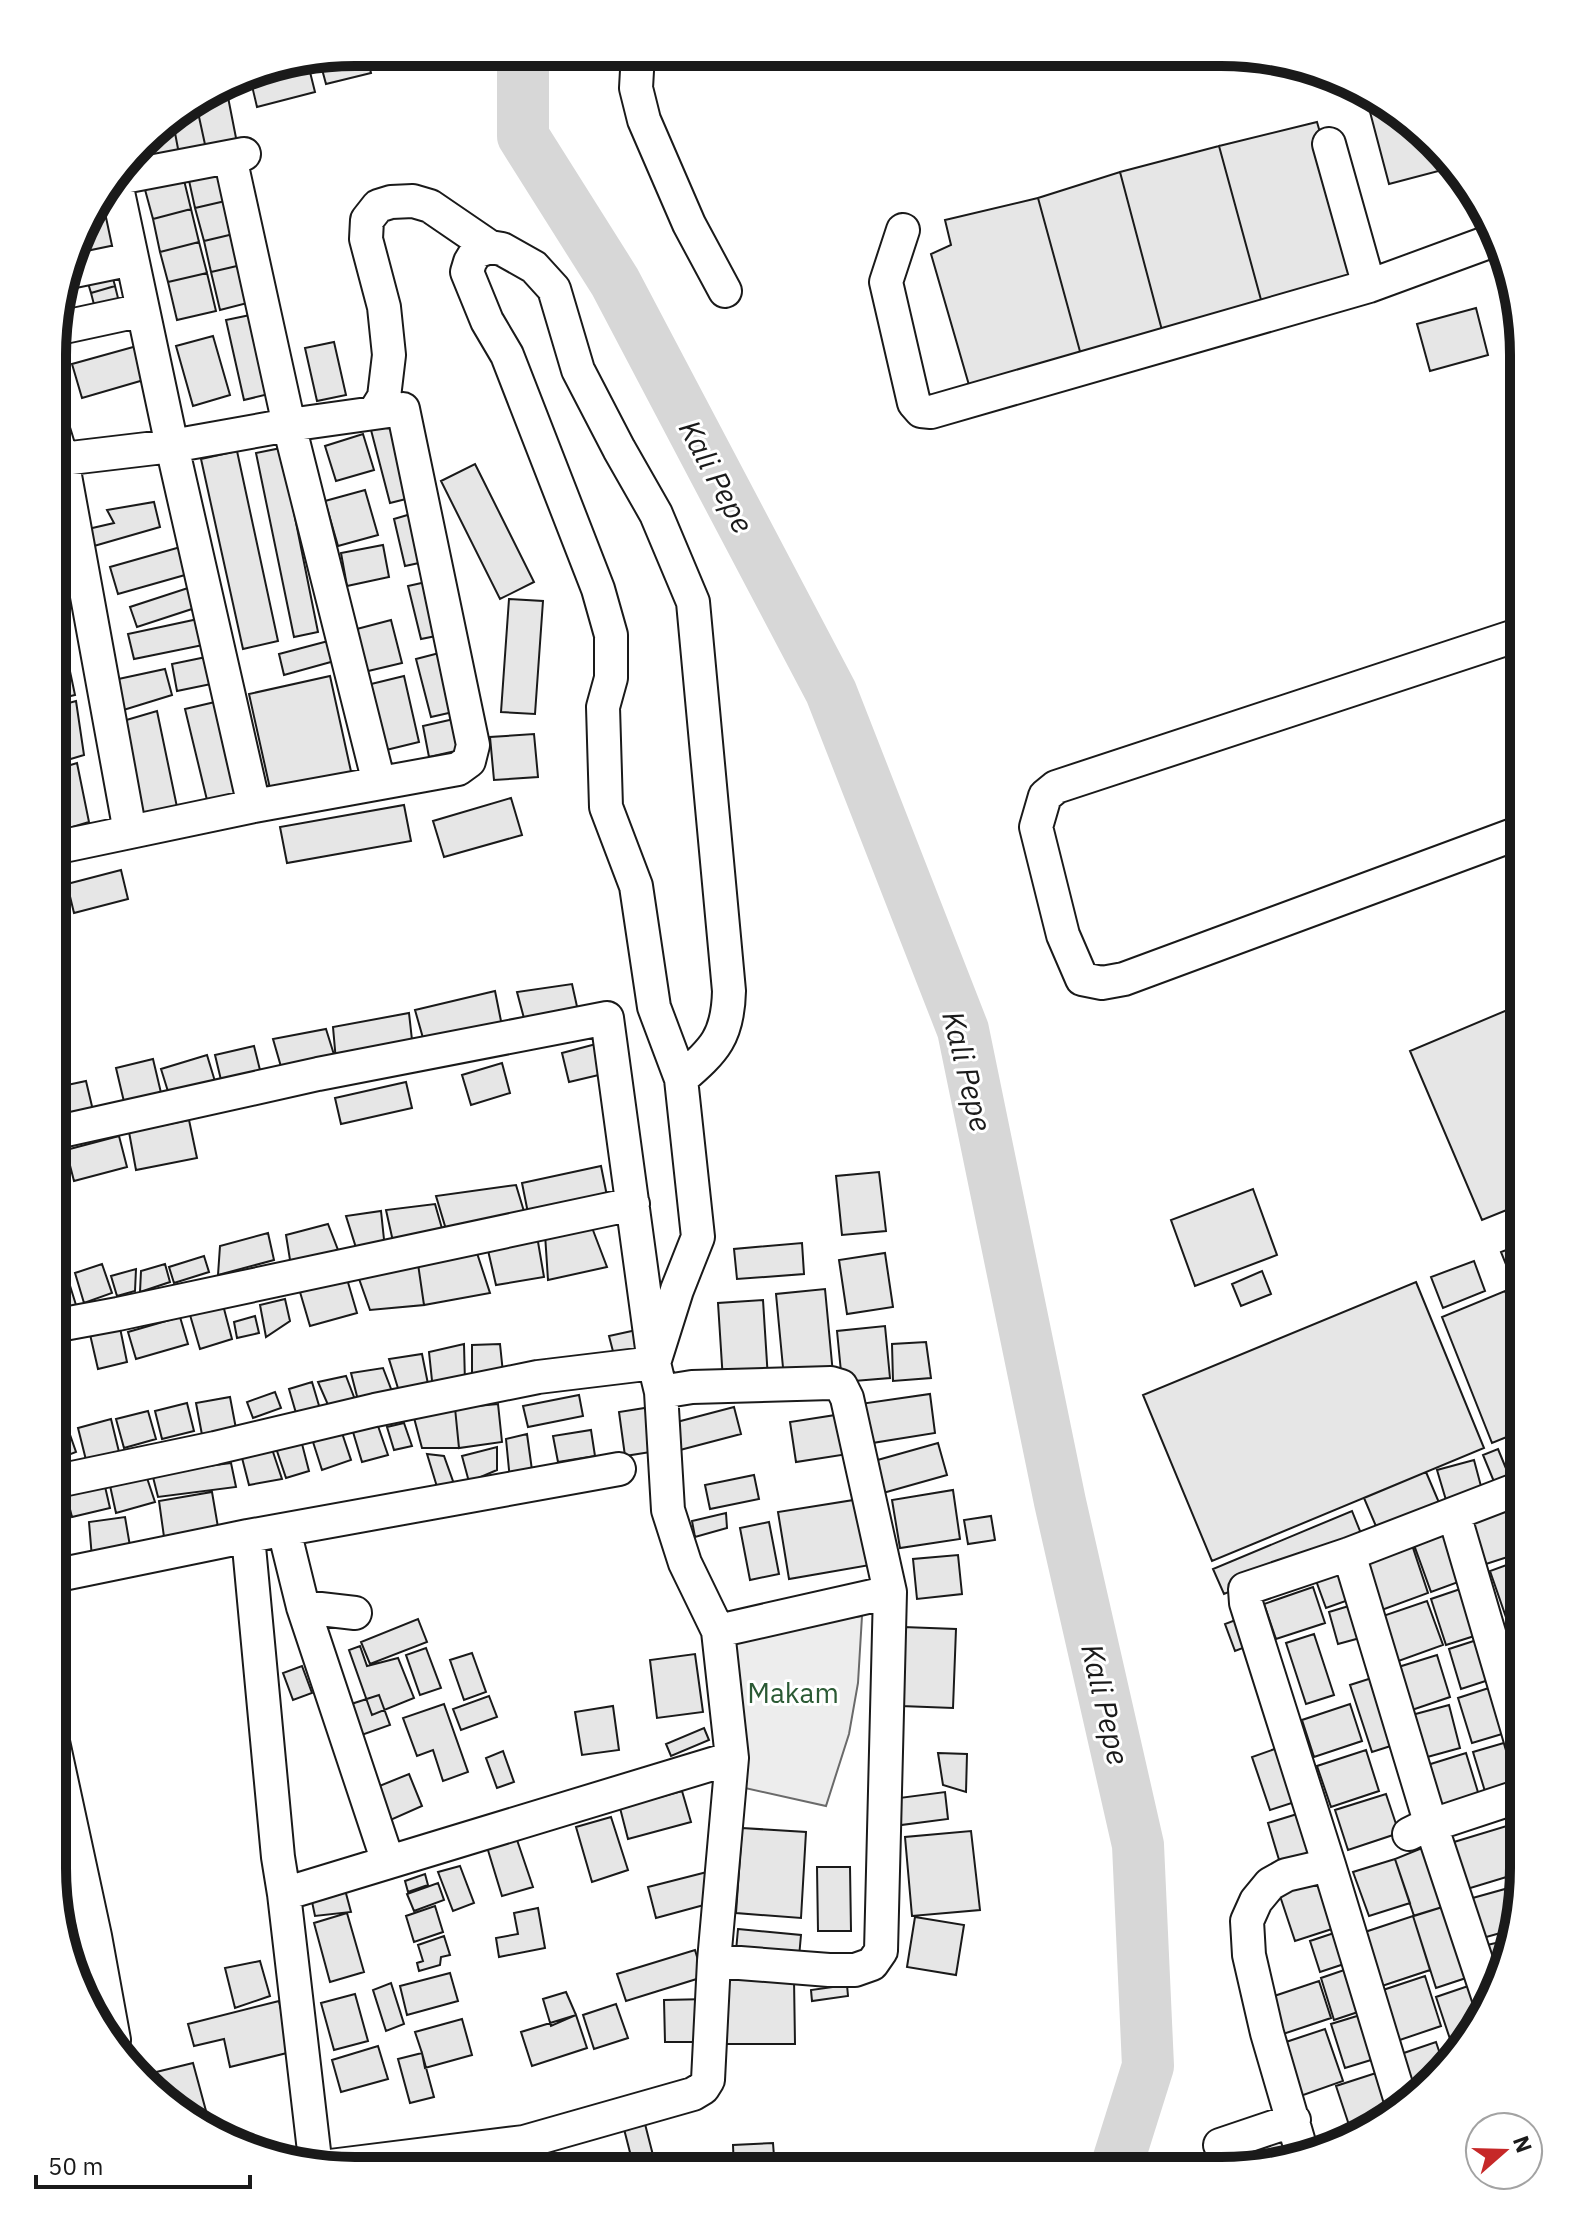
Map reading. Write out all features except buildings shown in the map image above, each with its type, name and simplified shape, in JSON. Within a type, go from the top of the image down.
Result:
[{"type":"street","points":[[637,66],[636,88],[644,120],[689,224],[725,291]]},
{"type":"street","points":[[1329,144],[1369,286]]},
{"type":"street","points":[[128,176],[237,156],[289,425],[379,783]]},
{"type":"street","points":[[117,192],[254,806]]},
{"type":"street","points":[[374,413],[384,397],[389,355],[384,307],[366,239],[367,220],[378,206],[413,201],[430,206],[490,247],[502,249],[534,267],[554,289],[578,370],[656,514],[693,602],[728,1012],[722,1035],[704,1059],[681,1079]]},
{"type":"street","points":[[903,230],[886,282],[914,403],[921,411],[931,412],[1369,286],[1487,243]]},
{"type":"street","points":[[490,247],[476,252],[467,272],[487,321],[507,355],[598,589],[611,635],[611,678],[603,707],[606,807],[636,886],[654,1007],[681,1079],[698,1237],[677,1290],[658,1377]]},
{"type":"street","points":[[79,270],[132,259]]},
{"type":"street","points":[[68,326],[143,310]]},
{"type":"street","points":[[66,451],[172,446],[403,409],[473,745],[469,761],[458,769],[254,806],[66,845]]},
{"type":"street","points":[[66,498],[130,832]]},
{"type":"street","points":[[1510,638],[1056,787],[1045,796],[1036,827],[1063,935],[1082,979],[1102,983],[1124,979],[1510,836]]},
{"type":"street","points":[[66,1130],[318,1074],[607,1018],[658,1377],[668,1510],[685,1563],[718,1631],[732,1758],[714,1961],[708,2080],[703,2088],[693,2094],[528,2156]]},
{"type":"street","points":[[66,1324],[633,1204]]},
{"type":"street","points":[[66,1479],[538,1377],[658,1377],[692,1387],[831,1383],[841,1386],[847,1398],[890,1592],[881,1951],[872,1964],[855,1970],[714,1961]]},
{"type":"street","points":[[66,1573],[248,1536],[619,1469]]},
{"type":"street","points":[[1399,2095],[1244,1594],[1249,1586],[1349,1554],[1510,1492]]},
{"type":"street","points":[[1454,1514],[1510,1704]]},
{"type":"street","points":[[284,1530],[303,1607],[388,1862]]},
{"type":"street","points":[[248,1536],[278,1857],[313,2154]]},
{"type":"street","points":[[1349,1554],[1420,1830],[1484,1987]]},
{"type":"street","points":[[718,1631],[890,1592]]},
{"type":"street","points":[[303,1607],[355,1613]]},
{"type":"street","points":[[284,1894],[732,1758]]},
{"type":"street","points":[[1420,1830],[1510,1799]]},
{"type":"street","points":[[66,1838],[109,2020]]},
{"type":"street","points":[[1300,2146],[1267,2033],[1249,1955],[1247,1921],[1256,1901],[1270,1884],[1286,1875],[1329,1865]]},
{"type":"street","points":[[1220,2145],[1294,2120]]},
{"type":"shaded area","name":"Makam","points":[[862,1616],[858,1683],[849,1734],[826,1806],[736,1786],[732,1644],[743,1633]]},
{"type":"waterway","name":"Kali Pepe","points":[[523,66],[523,136],[615,282],[831,692],[963,1030],[1060,1502],[1138,1845],[1148,2066],[1119,2157]]}]
